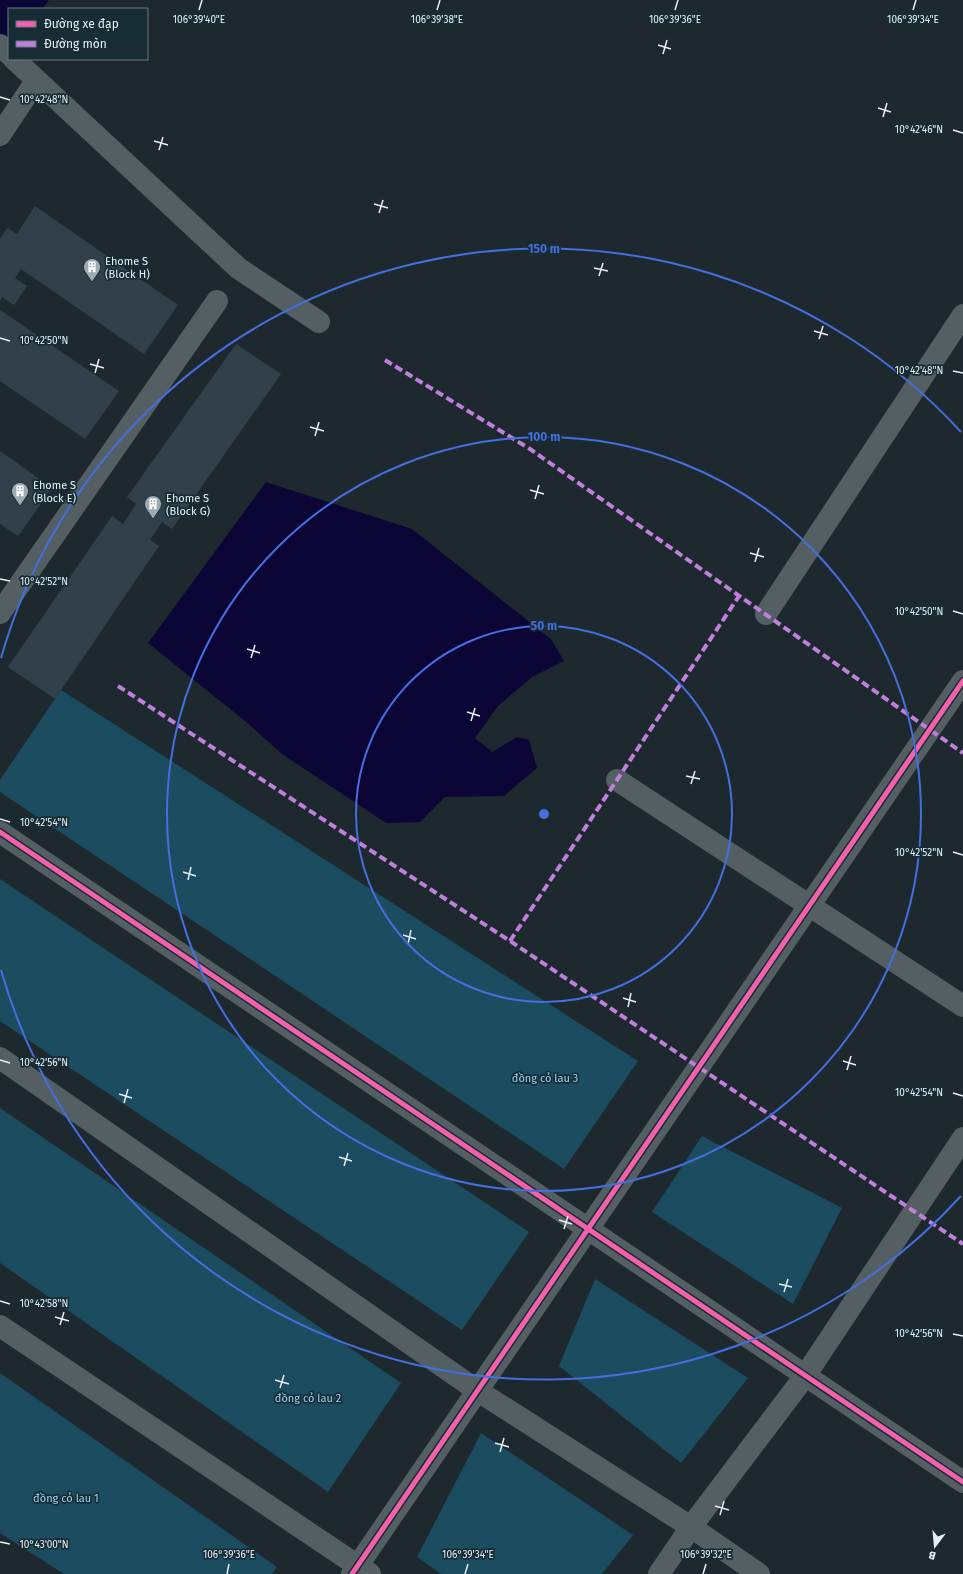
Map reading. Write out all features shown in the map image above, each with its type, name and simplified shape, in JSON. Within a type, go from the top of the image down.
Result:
[{"type":"street","points":[[0,45],[8,53]]},
{"type":"street","points":[[15,60],[238,268],[319,322]]},
{"type":"street","points":[[0,135],[36,81]]},
{"type":"street","points":[[0,613],[217,301]]},
{"type":"street","points":[[766,614],[963,315]]},
{"type":"street","points":[[0,1326],[360,1571],[478,1391],[963,681]]},
{"type":"street","points":[[617,780],[963,1006]]},
{"type":"street","points":[[0,832],[963,1482]]},
{"type":"street","points":[[0,1058],[478,1391],[691,1527],[759,1574]]},
{"type":"street","points":[[659,1574],[691,1527],[805,1376],[963,1138]]},
{"type":"green space","name":"đồng cỏ lau 3","points":[[61,690],[638,1061],[564,1169],[0,792],[0,780]]},
{"type":"green space","points":[[0,879],[529,1232],[462,1330],[0,1021]]},
{"type":"green space","name":"đồng cỏ lau 2","points":[[0,1108],[401,1383],[328,1492],[0,1263]]},
{"type":"green space","points":[[702,1136],[842,1208],[793,1304],[652,1212]]},
{"type":"green space","points":[[595,1279],[748,1378],[681,1463],[559,1366]]},
{"type":"green space","name":"đồng cỏ lau 1","points":[[0,1373],[277,1567],[272,1574],[64,1574],[0,1533]]},
{"type":"green space","points":[[481,1433],[633,1535],[602,1574],[441,1574],[417,1557]]},
{"type":"shaded area","points":[[0,0],[49,0],[43,8],[8,8],[8,47],[0,56]]},
{"type":"shaded area","points":[[266,482],[412,529],[551,639],[564,661],[532,677],[498,706],[475,738],[492,752],[517,737],[529,740],[537,768],[504,796],[445,797],[420,822],[386,823],[282,754],[245,721],[148,643]]},
{"type":"building","name":"Ehome S (Block H)","points":[[35,206],[178,305],[144,354],[21,269],[15,278],[27,286],[14,305],[2,297],[0,301],[0,239],[7,228],[17,234]]},
{"type":"building","points":[[0,310],[119,391],[85,439],[0,381]]},
{"type":"building","name":"Ehome S (Block G)","points":[[236,344],[281,374],[172,529],[162,522],[150,540],[159,546],[55,699],[8,667],[112,516],[123,524],[136,504],[127,497]]},
{"type":"building","name":"Ehome S (Block E)","points":[[0,451],[52,488],[18,536],[0,524]]},
{"type":"marked path","points":[[385,360],[530,449],[963,753]]},
{"type":"marked path","points":[[510,941],[739,596]]},
{"type":"marked path","points":[[118,686],[510,941],[963,1244]]},
{"type":"cycle path","points":[[352,1574],[963,681]]},
{"type":"cycle path","points":[[0,832],[963,1482]]},
{"type":"place","name":"Ehome S (Block H)","points":[[92,282]]},
{"type":"place","name":"Ehome S (Block E)","points":[[20,506]]},
{"type":"place","name":"Ehome S (Block G)","points":[[153,519]]}]
